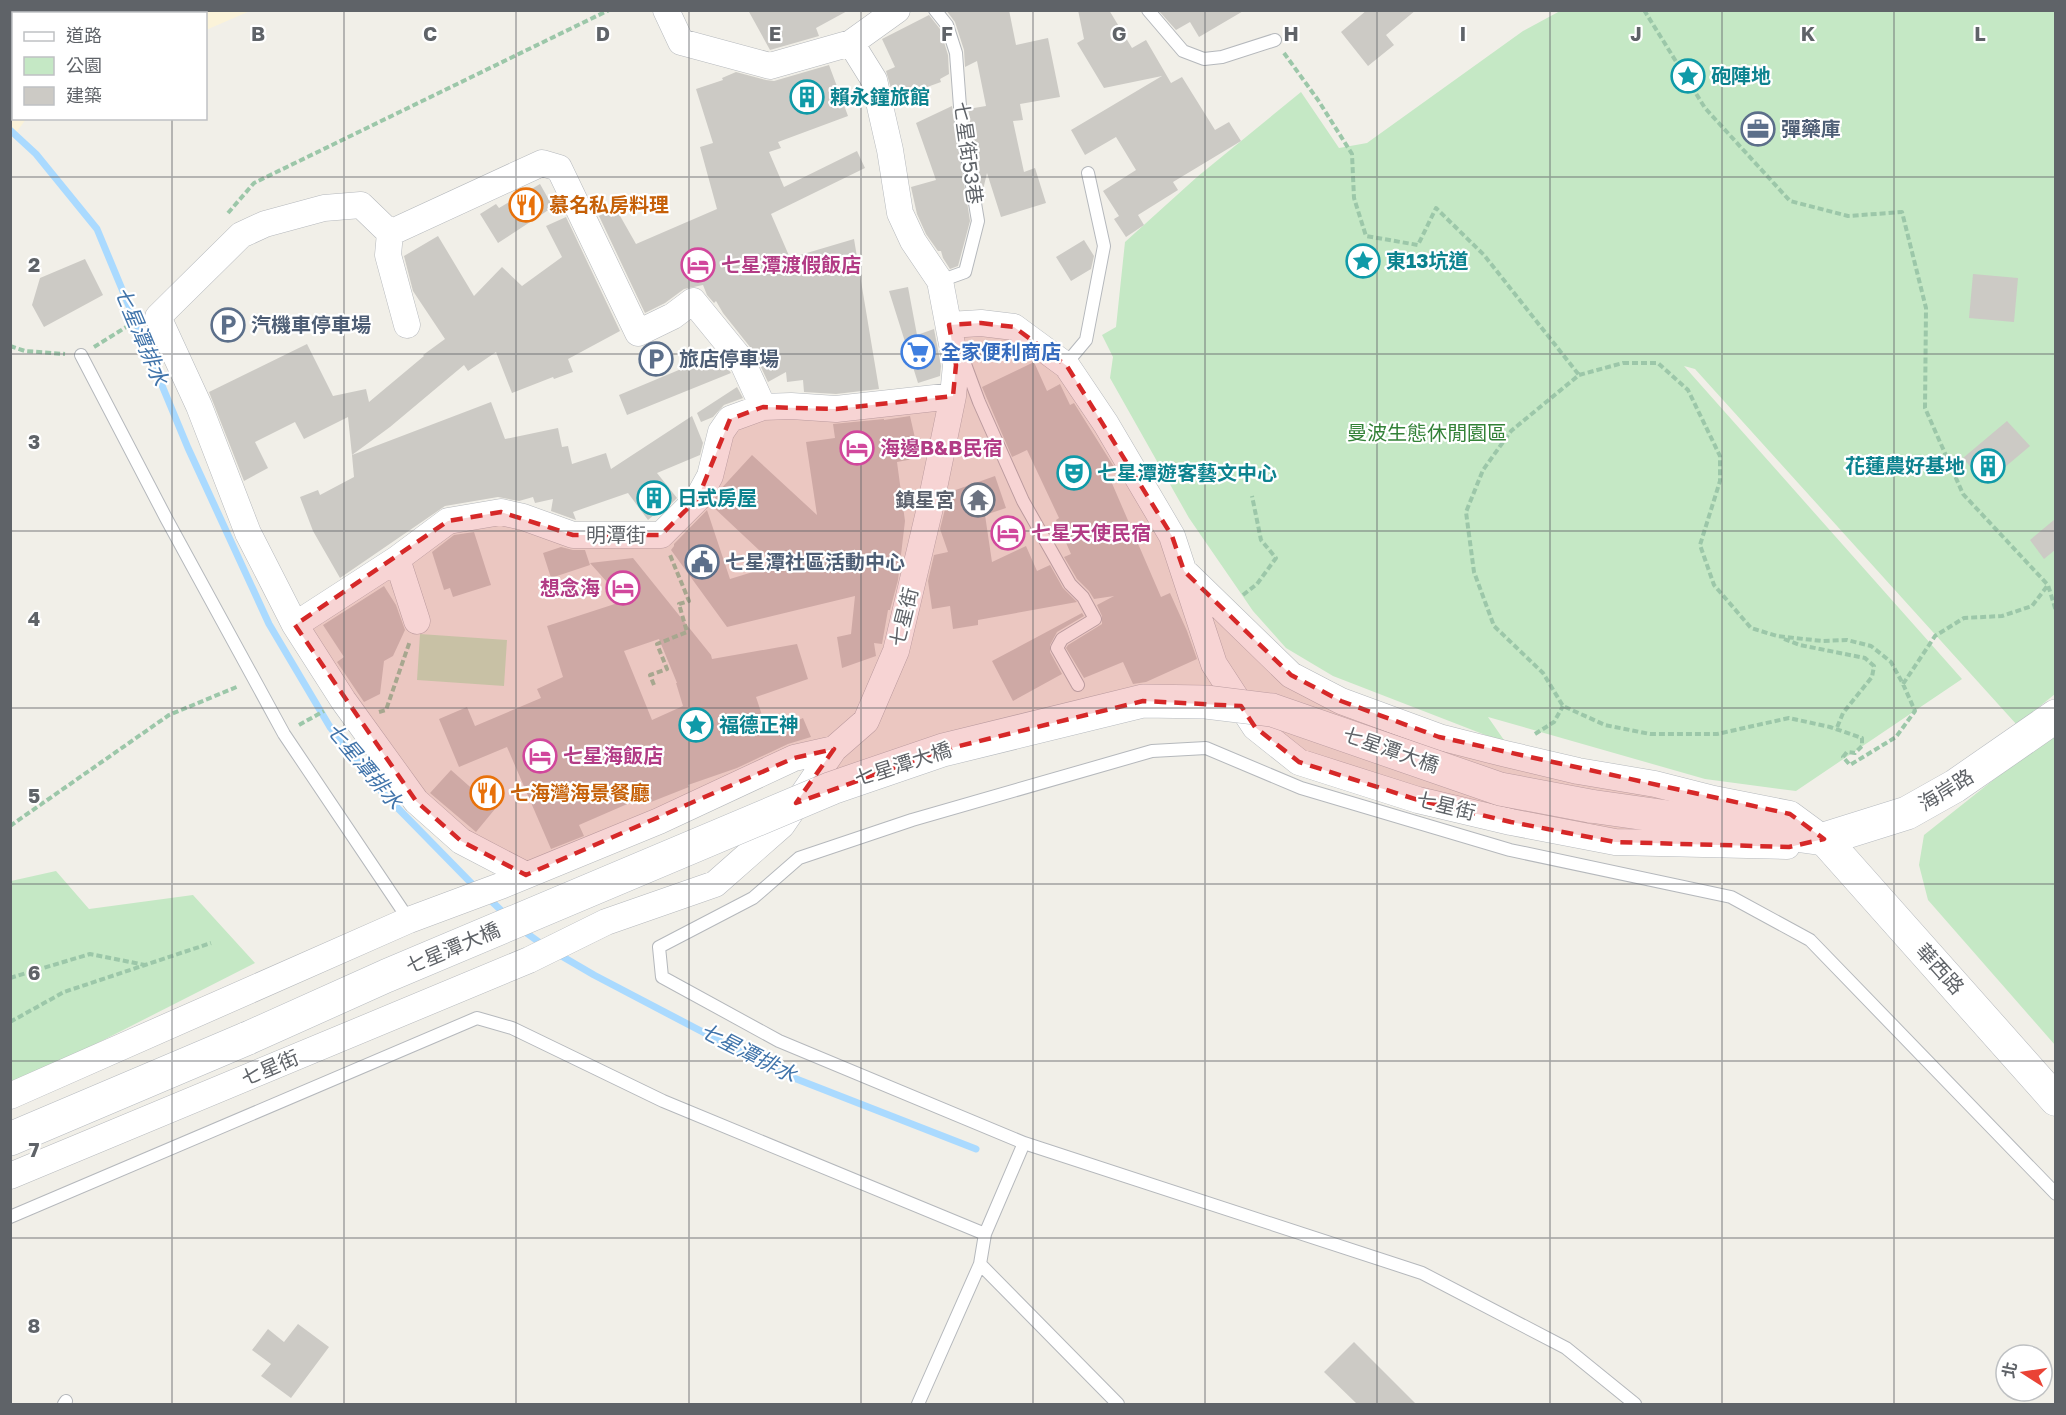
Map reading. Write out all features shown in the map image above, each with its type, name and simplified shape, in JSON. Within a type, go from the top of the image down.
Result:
[{"type":"main road","name":"七星潭大橋","points":[[248,1038],[345,994],[832,788],[943,750],[1143,701],[1206,702],[1272,710],[1500,789],[1590,806],[1824,839]]},
{"type":"main road","name":"海岸路","points":[[1824,839],[1907,813],[1955,786],[2055,716]]},
{"type":"main road","name":"七星街","points":[[10,1139],[248,1038]]},
{"type":"street","points":[[666,10],[681,42],[770,66],[851,43],[897,10]]},
{"type":"street","name":"七星街","points":[[10,1176],[529,960],[606,922],[715,884],[782,825],[834,749],[866,721],[896,651],[929,512],[953,396],[956,366],[940,281],[913,241],[900,213],[890,150],[874,80],[851,43]]},
{"type":"street","points":[[390,233],[542,163],[559,168],[638,333],[673,316],[693,301],[742,361],[763,407]]},
{"type":"street","points":[[390,233],[361,205],[324,208],[265,225],[241,235],[158,317],[199,406],[249,533],[295,625],[349,709],[416,801],[461,841],[515,880]]},
{"type":"street","points":[[390,233],[388,255],[407,326]]},
{"type":"street","name":"七星街","points":[[949,325],[981,323],[1014,327],[1065,365],[1106,424],[1172,536],[1214,664],[1255,727],[1299,762],[1418,800],[1512,822],[1615,842],[1790,847],[1824,839]]},
{"type":"street","name":"明潭街","points":[[295,625],[397,559],[448,521],[501,512],[523,517],[573,535],[661,534],[698,498],[710,476],[722,432],[730,419],[763,407],[836,409],[953,396]]},
{"type":"street","points":[[397,559],[417,621]]},
{"type":"street","name":"七星街","points":[[1184,571],[1291,675],[1341,700],[1391,721],[1439,737],[1578,771],[1655,784],[1714,800],[1790,814],[1824,839]]},
{"type":"street","name":"七星街","points":[[409,920],[515,880],[659,821],[794,758],[834,749]]},
{"type":"street","name":"華西路","points":[[1824,839],[2055,1100]]},
{"type":"street","points":[[10,1096],[409,920]]},
{"type":"lane","name":"七星街53巷","points":[[935,10],[947,25],[957,53],[961,120],[978,221],[965,272],[940,281]]},
{"type":"lane","points":[[1148,10],[1183,51],[1204,59],[1222,57],[1275,40]]},
{"type":"lane","points":[[1065,365],[1086,340],[1104,246],[1088,173]]},
{"type":"lane","points":[[949,325],[979,402],[1023,501],[1070,584],[1083,597],[1095,619],[1062,639],[1057,648],[1078,686]]},
{"type":"lane","points":[[81,355],[284,734],[409,920]]},
{"type":"lane","points":[[1635,1404],[1566,1348],[1422,1273],[1024,1143],[779,1041],[662,977],[659,946],[753,898],[799,858],[912,820],[1152,752],[1206,748],[1301,788],[1510,850],[1731,897],[1810,940],[2055,1194]]},
{"type":"lane","points":[[10,1217],[477,1018],[512,1028],[663,1101],[986,1234]]},
{"type":"lane","points":[[918,1404],[980,1263],[986,1234],[1024,1143]]},
{"type":"lane","points":[[980,1263],[1118,1404]]},
{"type":"path","points":[[226,214],[254,183],[609,10]]},
{"type":"path","points":[[1644,10],[1705,108],[1790,201],[1848,216],[1902,212],[1926,308],[1925,408],[1963,494],[2048,585],[2055,611]]},
{"type":"path","points":[[1275,40],[1318,100],[1352,154],[1354,198],[1366,236],[1418,245],[1436,208],[1484,255],[1579,375]]},
{"type":"path","points":[[99,343],[138,320]]},
{"type":"path","points":[[10,346],[25,351],[81,355]]},
{"type":"path","points":[[1777,636],[1822,641],[1847,640],[1870,646],[1891,662],[1904,684],[1915,711],[1896,737],[1850,765],[1843,757],[1847,752],[1855,753],[1862,746],[1862,738],[1789,718],[1717,734],[1650,734],[1605,725],[1563,706],[1543,673],[1494,626],[1474,572],[1466,512],[1483,470],[1511,431],[1579,375],[1623,363],[1658,363],[1688,390],[1720,456],[1720,481],[1700,545],[1714,585],[1750,628],[1800,645],[1864,658],[1874,666],[1872,677],[1843,713],[1836,730]]},
{"type":"path","points":[[1236,601],[1257,584],[1276,558],[1261,540],[1252,496]]},
{"type":"path","points":[[654,685],[650,675],[667,669],[657,644],[687,632],[679,604],[689,601],[661,534]]},
{"type":"path","points":[[1904,684],[1935,636],[1964,618],[2002,616],[2032,606],[2048,585]]},
{"type":"path","points":[[284,734],[349,709],[386,710],[417,621]]},
{"type":"path","points":[[10,826],[169,715],[254,680]]},
{"type":"path","points":[[1526,733],[1536,735],[1554,722],[1563,706]]},
{"type":"path","points":[[10,1023],[64,992],[212,943]]},
{"type":"path","points":[[10,978],[90,954],[145,965]]},
{"type":"highlighted area","points":[[981,323],[1014,327],[1067,366],[1172,536],[1184,571],[1291,675],[1341,701],[1439,737],[1790,814],[1824,839],[1789,847],[1615,842],[1511,822],[1418,800],[1299,762],[1255,727],[1241,706],[1143,701],[943,750],[796,803],[834,749],[794,758],[526,875],[461,841],[416,801],[295,625],[448,521],[501,512],[573,535],[661,535],[698,498],[730,419],[763,407],[836,409],[953,396],[956,365],[949,325]]},
{"type":"green space","name":"曼波生態休閒園區","points":[[1560,11],[2055,11],[2055,694],[2017,725],[1695,369],[1684,366],[1962,679],[1796,791],[1705,779],[1488,717],[1506,743],[1333,676],[1286,648],[1253,611],[1189,518],[1110,378],[1113,357],[1102,335],[1116,327],[1125,242],[1197,177],[1301,92],[1339,148],[1367,143],[1523,31]]},
{"type":"green space","points":[[420,634],[507,640],[504,686],[417,680]]},
{"type":"green space","points":[[2055,731],[2055,1045],[1928,900],[1919,865],[1924,835]]},
{"type":"green space","points":[[56,871],[89,909],[193,895],[255,963],[11,1087],[11,881]]},
{"type":"sand","points":[[11,10],[250,10],[207,30],[207,12],[12,12],[12,120],[25,120],[11,140]]},
{"type":"building","points":[[748,10],[849,10],[816,28],[819,36],[770,50]]},
{"type":"building","points":[[946,10],[1009,10],[1016,45],[1048,38],[1060,97],[1020,104],[1023,120],[1013,121],[1024,172],[1035,168],[1046,203],[1001,217],[987,173],[982,194],[968,109],[986,106],[977,61],[965,67],[964,50],[955,22]]},
{"type":"building","points":[[1078,10],[1109,10],[1132,48],[1146,40],[1171,83],[1182,77],[1215,130],[1229,122],[1241,141],[1173,182],[1178,190],[1138,215],[1144,225],[1126,237],[1114,219],[1119,216],[1103,191],[1136,170],[1116,137],[1085,155],[1071,130],[1162,76],[1104,88],[1077,43],[1084,39]]},
{"type":"building","points":[[1245,10],[1199,37],[1190,22],[1176,30],[1159,11]]},
{"type":"building","points":[[1367,10],[1416,10],[1386,35],[1394,45],[1368,66],[1341,32]]},
{"type":"building","points":[[929,15],[940,29],[948,55],[949,74],[940,79],[941,82],[894,99],[886,71],[895,67],[882,39]]},
{"type":"building","points":[[829,65],[848,116],[778,142],[781,148],[769,152],[784,187],[857,151],[865,168],[771,214],[790,258],[854,239],[879,389],[836,394],[804,392],[803,380],[787,382],[786,372],[768,382],[754,352],[716,301],[714,303],[707,295],[703,285],[684,289],[665,303],[645,313],[599,216],[615,207],[636,244],[717,209],[700,147],[713,143],[696,89],[723,80],[722,78],[736,72],[774,81]]},
{"type":"building","points":[[952,106],[970,221],[958,266],[950,269],[941,251],[938,251],[926,234],[917,214],[911,187],[936,180],[916,123]]},
{"type":"building","points":[[540,184],[553,207],[498,243],[480,214],[496,204],[499,208]]},
{"type":"building","points":[[566,217],[620,331],[568,359],[573,372],[512,393],[496,352],[468,371],[464,365],[390,427],[352,455],[348,417],[304,439],[295,422],[255,442],[268,468],[244,481],[209,392],[307,344],[333,396],[366,389],[369,402],[445,339],[413,291],[404,256],[438,236],[474,296],[502,267],[522,286],[562,257],[546,226]]},
{"type":"building","points":[[1084,240],[1094,256],[1091,269],[1071,281],[1056,257]]},
{"type":"building","points":[[85,259],[103,295],[44,327],[32,305],[40,278]]},
{"type":"building","points":[[1973,274],[2018,278],[2014,322],[1969,318]]},
{"type":"building","points":[[908,287],[917,335],[934,329],[941,366],[940,376],[918,383],[889,291]]},
{"type":"building","points":[[717,354],[731,373],[627,415],[619,395]]},
{"type":"building","points":[[1034,362],[1047,391],[1060,384],[1070,405],[1074,403],[1116,470],[1108,474],[1161,597],[1170,593],[1197,659],[1146,682],[1133,684],[1123,662],[1084,678],[1066,648],[1102,624],[1102,616],[1097,605],[1114,596],[1094,599],[1077,579],[1064,557],[1071,554],[1056,520],[1059,518],[1027,450],[1012,457],[982,387]]},
{"type":"building","points":[[737,387],[743,398],[724,405],[713,417],[701,422],[697,413]]},
{"type":"building","points":[[491,402],[505,439],[558,428],[562,447],[568,446],[572,464],[606,453],[611,469],[692,416],[703,443],[700,455],[657,473],[677,498],[663,512],[662,508],[648,520],[628,493],[573,512],[576,520],[551,511],[553,499],[535,503],[533,497],[519,501],[498,497],[445,506],[340,578],[313,531],[300,497],[318,490],[320,495],[354,477],[352,455]]},
{"type":"building","points":[[910,416],[915,438],[913,459],[897,462],[905,521],[898,580],[890,610],[888,610],[882,644],[874,643],[876,656],[842,668],[837,637],[851,634],[855,596],[727,627],[671,550],[674,544],[707,510],[730,579],[775,565],[711,505],[718,492],[752,455],[817,515],[806,442],[835,438],[833,424]]},
{"type":"building","name":"花蓮農好基地","points":[[2007,421],[2030,446],[1985,484],[1963,458]]},
{"type":"building","points":[[995,476],[1006,508],[985,515],[992,562],[1026,546],[1037,571],[1050,565],[1063,588],[1077,602],[978,620],[978,625],[953,629],[950,606],[932,609],[928,581],[934,555],[948,552],[940,529],[945,509],[955,505],[950,492]]},
{"type":"building","points":[[2055,519],[2055,550],[2044,559],[2030,540]]},
{"type":"building","points":[[474,532],[491,585],[453,597],[450,588],[444,590],[432,552],[454,535]]},
{"type":"building","points":[[561,547],[585,550],[590,565],[551,578],[543,553]]},
{"type":"building","points":[[633,558],[712,659],[797,644],[808,679],[756,697],[768,733],[803,718],[811,737],[788,744],[737,768],[688,785],[689,787],[651,802],[648,795],[579,825],[584,836],[551,849],[507,747],[459,767],[439,719],[467,707],[475,726],[541,698],[537,689],[563,677],[547,626],[624,601],[590,563]],"holes":[[[659,639],[677,683],[683,706],[652,720],[624,651]]]},
{"type":"building","points":[[384,586],[396,605],[405,630],[393,656],[384,661],[380,694],[364,702],[337,662],[344,657],[323,625]]},
{"type":"building","points":[[1082,613],[1084,616],[1057,632],[1050,645],[1050,652],[1062,674],[1013,701],[992,661]]},
{"type":"building","points":[[451,770],[495,809],[476,832],[430,793]]},
{"type":"building","points":[[298,1324],[329,1347],[291,1398],[261,1376],[271,1364],[252,1350],[268,1329],[284,1342]]},
{"type":"building","points":[[1354,1342],[1416,1404],[1357,1404],[1324,1372]]},
{"type":"waterway","name":"七星潭排水","points":[[10,130],[36,154],[97,229],[188,448],[269,624],[330,727],[381,791],[477,889]]},
{"type":"waterway","name":"七星潭排水","points":[[486,896],[506,915]]},
{"type":"waterway","name":"七星潭排水","points":[[521,929],[543,945]]},
{"type":"waterway","name":"七星潭排水","points":[[558,954],[781,1073],[976,1149]]},
{"type":"place","name":"砲陣地","points":[[1688,76]]},
{"type":"place","name":"賴永鐘旅館","points":[[807,97]]},
{"type":"place","name":"彈藥庫","points":[[1758,129]]},
{"type":"place","name":"慕名私房料理","points":[[526,205]]},
{"type":"place","name":"東13坑道","points":[[1363,261]]},
{"type":"place","name":"七星潭渡假飯店","points":[[698,265]]},
{"type":"place","name":"汽機車停車場","points":[[228,325]]},
{"type":"place","name":"全家便利商店","points":[[918,352]]},
{"type":"place","name":"旅店停車場","points":[[656,359]]},
{"type":"place","name":"海邊B&B民宿","points":[[857,448]]},
{"type":"place","name":"花蓮農好基地","points":[[1988,466]]},
{"type":"place","name":"七星潭遊客藝文中心","points":[[1074,473]]},
{"type":"place","name":"日式房屋","points":[[654,498]]},
{"type":"place","name":"鎮星宮","points":[[978,500]]},
{"type":"place","name":"七星天使民宿","points":[[1008,533]]},
{"type":"place","name":"七星潭社區活動中心","points":[[702,562]]},
{"type":"place","name":"想念海","points":[[623,588]]},
{"type":"place","name":"福德正神","points":[[696,725]]},
{"type":"place","name":"七星海飯店","points":[[540,756]]},
{"type":"place","name":"七海灣海景餐廳","points":[[487,793]]}]
